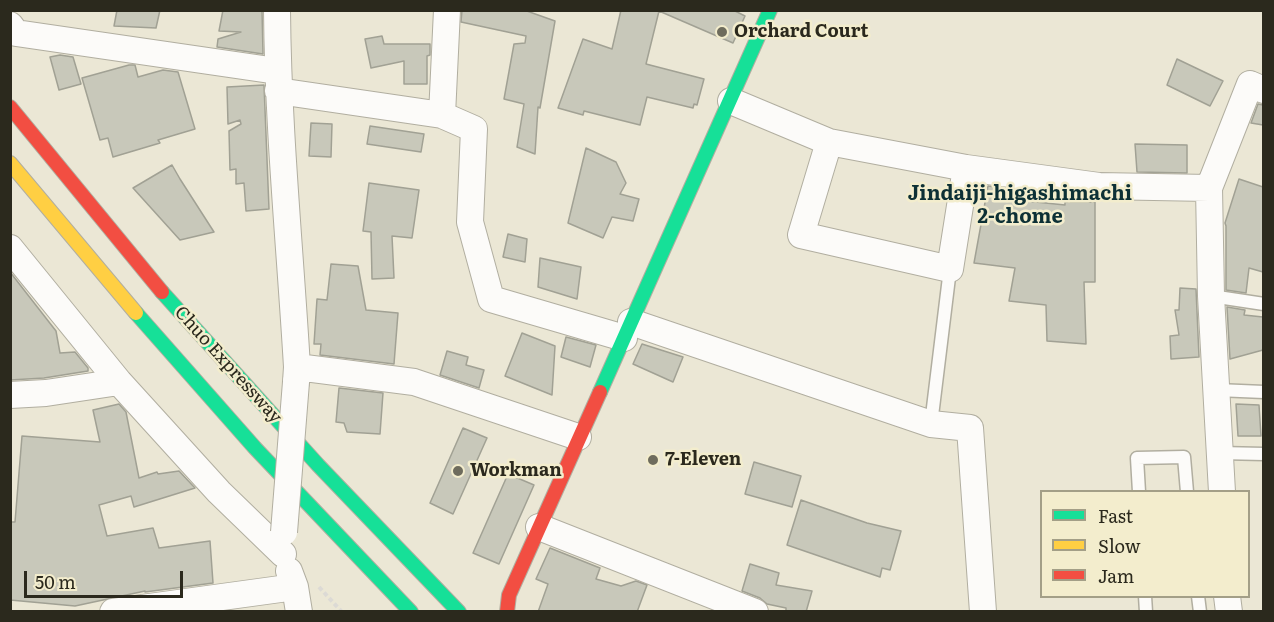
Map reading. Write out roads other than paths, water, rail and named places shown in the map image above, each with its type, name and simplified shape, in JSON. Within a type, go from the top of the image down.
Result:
[{"type":"main road","points":[[507,612],[509,595],[578,437],[770,10]]},
{"type":"main road","name":"Chuo Expressway","points":[[10,107],[158,288],[318,465],[459,612]]},
{"type":"main road","name":"Chuo Expressway","points":[[10,163],[117,292],[224,414],[366,567],[411,612]]},
{"type":"street","points":[[113,612],[297,599],[284,543],[296,374],[278,81],[277,10]]},
{"type":"street","points":[[442,115],[447,10]]},
{"type":"street","points":[[12,32],[278,81],[442,115],[474,129],[470,222],[491,299],[627,330],[931,424],[970,428],[983,612]]},
{"type":"street","points":[[1222,490],[1209,188],[1250,84],[1263,90]]},
{"type":"street","points":[[731,101],[829,142],[966,168],[1099,186],[1209,188]]},
{"type":"street","points":[[829,142],[801,235],[950,269],[966,168]]},
{"type":"street","points":[[10,248],[119,382],[219,492],[284,543]]},
{"type":"street","points":[[296,374],[414,382],[578,437]]},
{"type":"street","points":[[10,394],[46,393],[119,382]]},
{"type":"street","points":[[539,527],[755,612]]},
{"type":"lane","points":[[931,424],[950,269]]},
{"type":"lane","points":[[1212,296],[1263,304]]},
{"type":"lane","points":[[1217,390],[1263,392]]},
{"type":"lane","points":[[1220,453],[1263,454]]},
{"type":"lane","points":[[1139,490],[1137,458],[1184,457],[1187,490]]},
{"type":"place","name":"Orchard Court","points":[[722,32]]},
{"type":"place","name":"7-Eleven","points":[[653,460]]},
{"type":"place","name":"Workman","points":[[458,471]]},
{"type":"district","name":"Jindaiji-higashimachi 2-chome","points":[[1020,206]]}]
